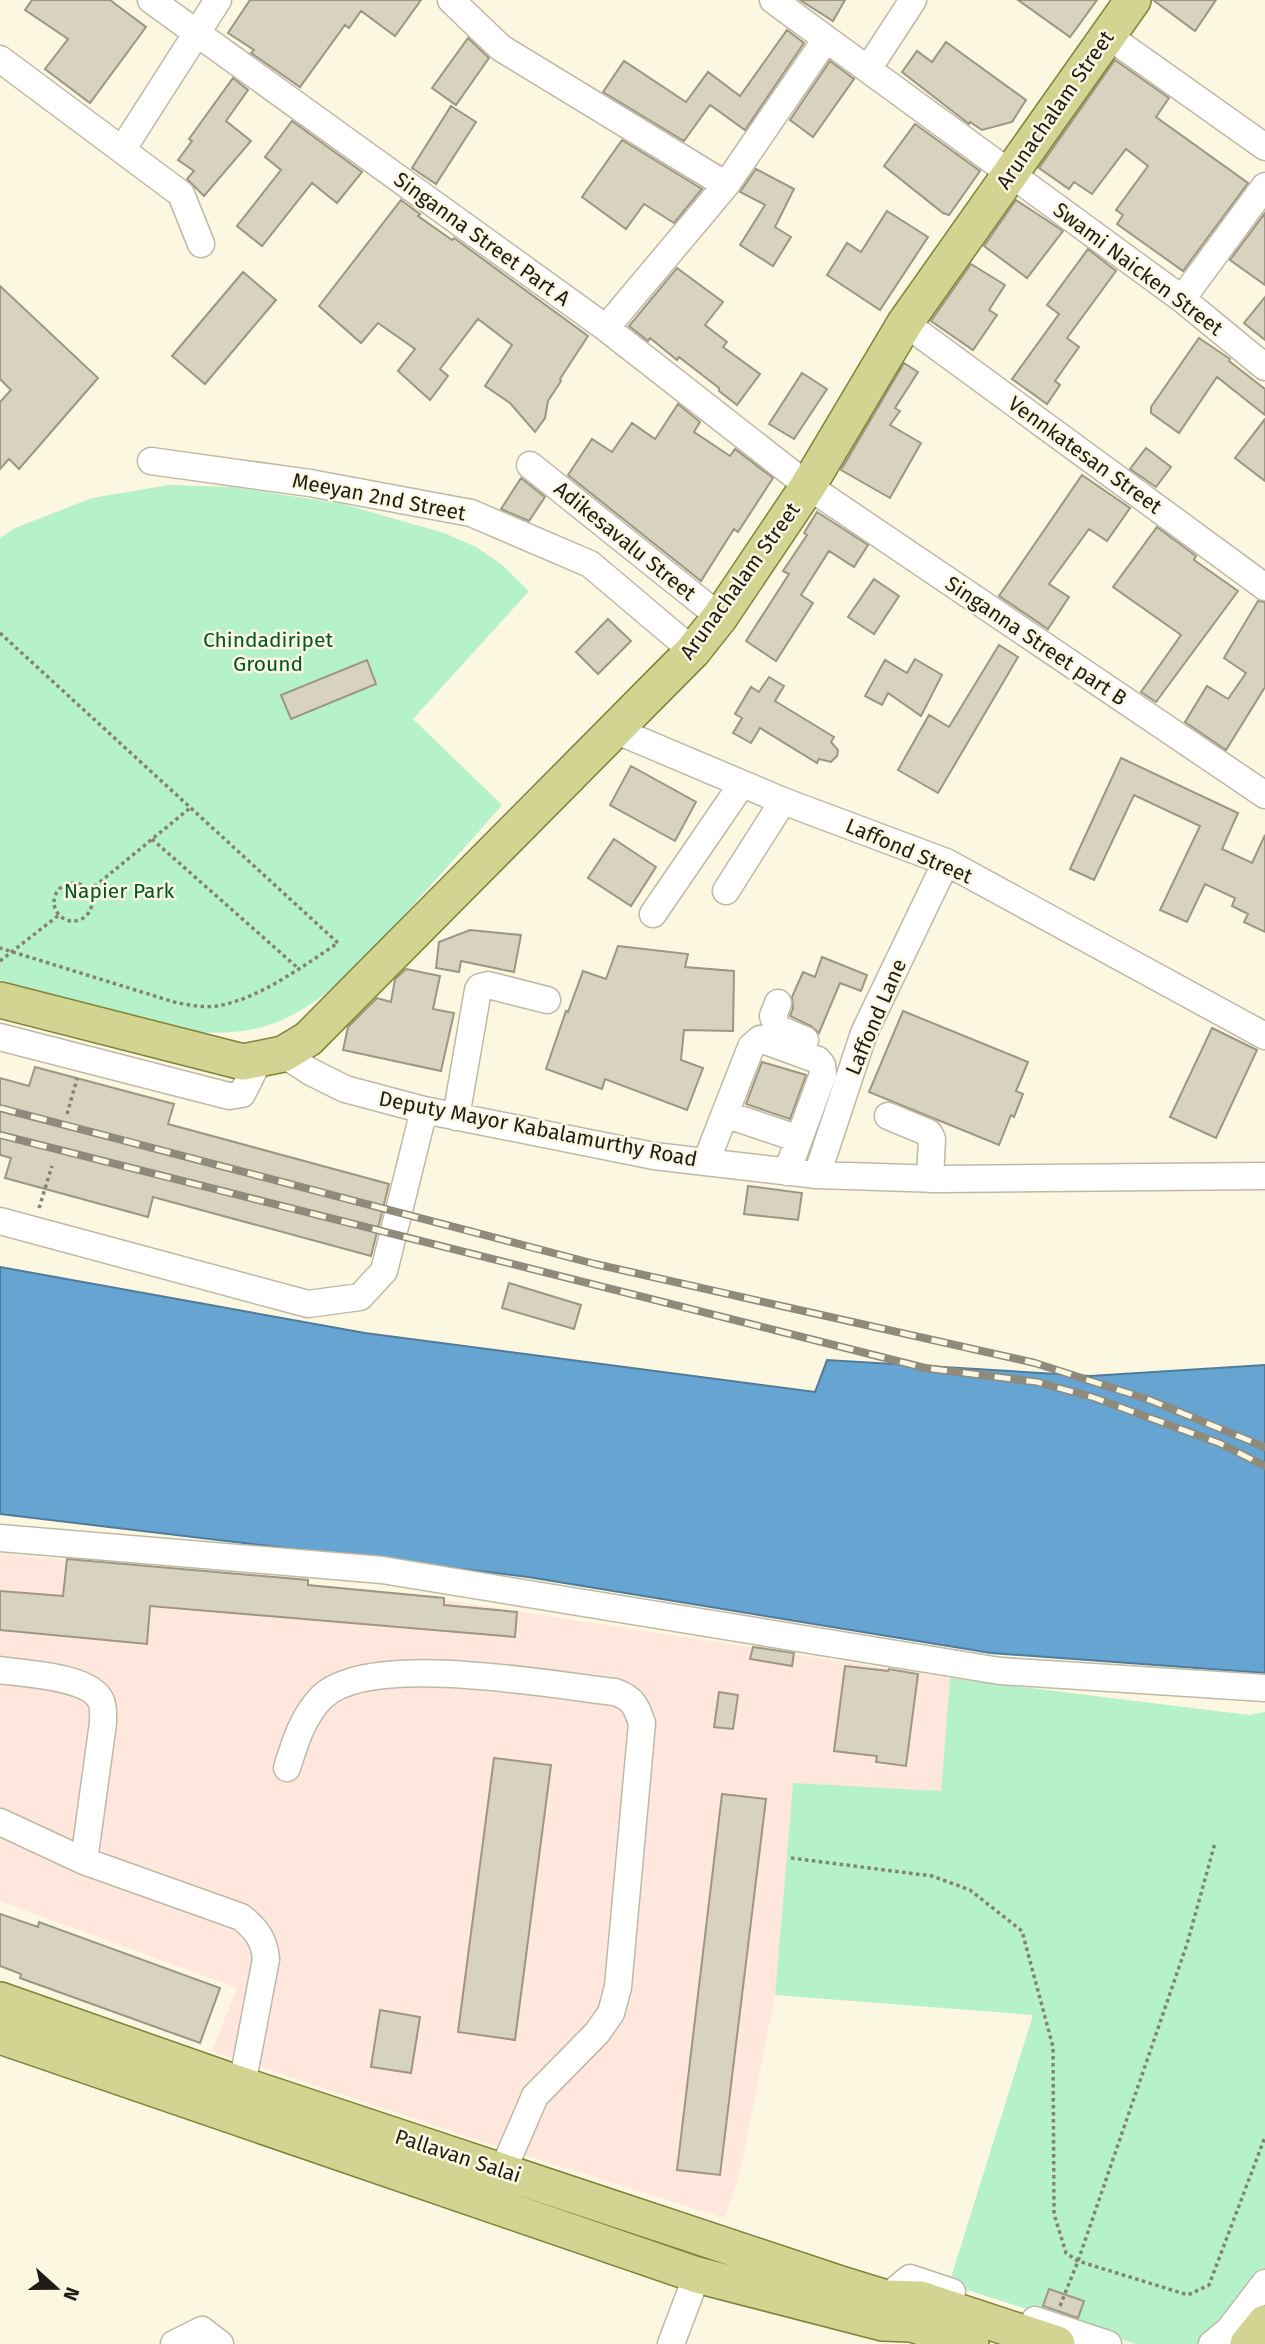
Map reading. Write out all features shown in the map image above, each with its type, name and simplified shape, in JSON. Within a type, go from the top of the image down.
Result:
[{"type":"main road","name":"Arunachalam Street","points":[[262,1059],[308,1039],[692,652],[720,617],[808,486],[905,323],[1133,0]]},
{"type":"main road","name":"Deputy Mayor Kabalamurthy Road","points":[[0,1000],[262,1059]]},
{"type":"main road","name":"Pallavan Salai","points":[[0,2000],[242,2085],[503,2170],[889,2313]]},
{"type":"main road","name":"Pallavan Salai","points":[[0,2036],[697,2275],[889,2313]]},
{"type":"main road","points":[[889,2313],[1055,2335]]},
{"type":"main road","points":[[889,2313],[971,2344]]},
{"type":"main road","points":[[1248,2344],[1265,2323]]},
{"type":"street","name":"Singanna Street Part A","points":[[150,0],[606,328],[808,486]]},
{"type":"street","points":[[122,150],[218,0]]},
{"type":"street","points":[[451,0],[501,48],[726,186]]},
{"type":"street","name":"Swami Naicken Street","points":[[773,0],[1182,299],[1265,367]]},
{"type":"street","points":[[868,69],[913,0]]},
{"type":"street","points":[[1107,35],[1265,147]]},
{"type":"street","points":[[606,328],[726,186],[826,39]]},
{"type":"street","points":[[0,59],[181,194],[201,244]]},
{"type":"street","points":[[1182,299],[1265,186]]},
{"type":"street","name":"Vennkatesan Street","points":[[905,323],[1265,587]]},
{"type":"street","name":"Meeyan 2nd Street","points":[[151,461],[310,483],[471,513],[590,564],[692,652]]},
{"type":"street","name":"Adikesavalu Street","points":[[530,466],[720,617]]},
{"type":"street","name":"Singanna Street part B","points":[[808,486],[1265,795]]},
{"type":"street","name":"Laffond Street","points":[[615,730],[783,801],[946,862],[1265,1036]]},
{"type":"street","points":[[653,915],[742,784]]},
{"type":"street","points":[[726,891],[783,801]]},
{"type":"street","name":"Laffond Lane","points":[[817,1175],[864,1033],[946,862]]},
{"type":"street","points":[[456,1116],[478,990],[488,985],[547,1000]]},
{"type":"street","points":[[778,1003],[773,1016],[776,1028],[855,1061]]},
{"type":"street","points":[[0,1037],[229,1096],[242,1094],[262,1059]]},
{"type":"street","points":[[706,1162],[751,1047],[760,1039],[818,1060],[822,1065],[823,1074],[787,1172]]},
{"type":"street","name":"Deputy Mayor Kabalamurthy Road","points":[[262,1059],[310,1072],[345,1089],[424,1110],[654,1156],[787,1172],[986,1181],[1265,1176]]},
{"type":"street","points":[[0,1221],[308,1304],[360,1297],[384,1271],[424,1110]]},
{"type":"street","points":[[725,1114],[799,1139]]},
{"type":"street","points":[[888,1116],[929,1133],[932,1139],[929,1179]]},
{"type":"street","points":[[0,1538],[382,1570],[1000,1671],[1265,1688]]},
{"type":"street","points":[[0,1670],[79,1683],[92,1690],[102,1702],[103,1723],[84,1861]]},
{"type":"street","points":[[287,1768],[297,1736],[310,1711],[324,1695],[346,1684],[380,1675],[461,1674],[602,1691],[628,1696],[636,1706],[642,1723],[618,1987],[611,2013],[597,2033],[535,2096],[503,2170]]},
{"type":"street","points":[[0,1822],[84,1861],[241,1917],[257,1930],[265,1945],[266,1959],[242,2085]]},
{"type":"street","points":[[671,2344],[697,2275]]},
{"type":"street","points":[[1212,2344],[1229,2330],[1265,2283]]},
{"type":"street","points":[[174,2344],[202,2330],[220,2344]]},
{"type":"street","points":[[1055,2335],[1108,2344]]},
{"type":"path","points":[[0,633],[338,943],[299,969],[250,995],[218,1006],[198,1007],[0,948]]},
{"type":"path","points":[[89,891],[190,808]]},
{"type":"path","points":[[152,839],[299,969]]},
{"type":"path","points":[[68,883],[80,884],[89,891],[92,903],[86,915],[68,920],[59,915],[54,901],[62,886],[68,883]]},
{"type":"path","points":[[0,961],[59,915]]},
{"type":"path","points":[[32,1230],[52,1166]]},
{"type":"path","points":[[1055,2335],[1187,1944],[1215,1843]]},
{"type":"path","points":[[791,1858],[932,1876],[970,1890],[1022,1931],[1053,2046],[1054,2214],[1066,2253],[1078,2261],[1188,2295],[1209,2285],[1265,2137]]},
{"type":"shaded area","points":[[0,1553],[419,1596],[950,1678],[941,1791],[793,1784],[775,1995],[739,2177],[725,2218],[511,2151],[212,2051],[237,1988],[0,1901]]},
{"type":"green space","name":"Chindadiripet Ground","points":[[169,485],[233,487],[343,504],[444,533],[476,547],[501,564],[529,591],[413,719],[502,805],[384,937],[337,984],[301,1010],[256,1029],[214,1033],[172,1029],[0,980],[0,538],[15,528],[92,498]]},
{"type":"green space","points":[[950,1678],[1249,1715],[1265,1712],[1265,2277],[1204,2344],[1136,2344],[949,2284],[1033,2015],[775,1995],[793,1783],[941,1791]]},
{"type":"water","points":[[0,1267],[365,1333],[815,1392],[827,1360],[1090,1376],[1265,1365],[1265,1673],[991,1653],[528,1577],[0,1514]]},
{"type":"building","points":[[32,0],[110,0],[146,27],[90,103],[45,69],[68,39],[25,10]]},
{"type":"building","points":[[250,0],[421,0],[395,36],[361,11],[349,28],[345,25],[300,87],[251,53],[254,50],[228,33]]},
{"type":"building","points":[[800,0],[845,0],[833,21]]},
{"type":"building","points":[[1018,0],[1097,0],[1070,37]]},
{"type":"building","points":[[1153,0],[1216,0],[1195,31]]},
{"type":"building","points":[[787,30],[804,43],[745,130],[710,105],[684,141],[603,92],[624,61],[686,102],[708,72],[740,96]]},
{"type":"building","points":[[468,38],[489,58],[456,105],[432,88]]},
{"type":"building","points":[[946,42],[1026,100],[1012,122],[982,130],[970,122],[969,124],[902,72],[917,51],[932,62]]},
{"type":"building","points":[[1115,60],[1169,98],[1156,117],[1248,183],[1183,271],[1117,224],[1123,215],[1116,210],[1148,166],[1126,149],[1092,194],[1074,182],[1069,189],[1039,168]]},
{"type":"building","points":[[830,61],[854,79],[813,137],[790,120]]},
{"type":"building","points":[[233,78],[248,90],[226,121],[251,141],[204,196],[187,179],[194,171],[178,160],[192,141],[189,139]]},
{"type":"building","points":[[451,106],[476,122],[436,184],[412,168]]},
{"type":"building","points":[[292,121],[362,172],[337,203],[312,183],[262,246],[237,226],[281,170],[265,157]]},
{"type":"building","points":[[915,124],[980,171],[949,215],[884,166]]},
{"type":"building","points":[[622,140],[702,189],[674,223],[644,204],[626,229],[582,197]]},
{"type":"building","points":[[756,169],[794,189],[775,227],[791,237],[773,266],[740,245],[765,205],[740,192]]},
{"type":"building","points":[[401,200],[420,214],[418,216],[452,240],[454,238],[588,336],[560,379],[548,401],[545,418],[535,432],[510,403],[485,386],[512,345],[478,319],[440,369],[448,376],[430,400],[398,371],[415,349],[378,323],[361,343],[319,306]]},
{"type":"building","points":[[1016,200],[1063,231],[1027,278],[984,246]]},
{"type":"building","points":[[887,211],[928,237],[880,310],[827,275],[847,243],[861,252]]},
{"type":"building","points":[[1265,213],[1265,285],[1230,260]]},
{"type":"building","points":[[1088,249],[1116,271],[1067,338],[1079,347],[1055,381],[1060,385],[1047,404],[1012,379],[1059,314],[1047,305]]},
{"type":"building","points":[[971,264],[1005,285],[989,310],[997,315],[973,350],[931,321]]},
{"type":"building","points":[[677,268],[723,302],[705,325],[727,342],[723,347],[760,374],[737,405],[679,357],[677,360],[650,338],[648,341],[629,326]]},
{"type":"building","points":[[243,272],[276,300],[205,384],[172,356]]},
{"type":"building","points":[[0,286],[98,378],[19,469],[9,459],[0,469],[0,402],[11,390],[0,379]]},
{"type":"building","points":[[1265,297],[1265,340],[1244,323]]},
{"type":"building","points":[[1199,338],[1230,359],[1229,361],[1265,389],[1265,415],[1217,377],[1179,433],[1151,413],[1151,407]]},
{"type":"building","points":[[904,363],[918,372],[895,408],[900,411],[890,425],[921,443],[890,498],[841,470]]},
{"type":"building","points":[[802,373],[827,389],[794,439],[769,424]]},
{"type":"building","points":[[678,404],[700,422],[694,432],[730,456],[735,449],[773,478],[738,532],[734,529],[701,581],[568,475],[592,439],[612,452],[632,423],[655,439]]},
{"type":"building","points":[[1265,419],[1265,481],[1235,458]]},
{"type":"building","points":[[1146,448],[1171,467],[1156,487],[1130,469]]},
{"type":"building","points":[[1082,475],[1130,508],[1107,541],[1089,529],[1049,584],[1069,597],[1048,629],[999,596]]},
{"type":"building","points":[[521,478],[545,497],[529,521],[501,509]]},
{"type":"building","points":[[817,512],[868,545],[854,567],[829,551],[801,595],[813,603],[776,661],[746,641],[789,574],[783,571],[807,535],[804,533]]},
{"type":"building","points":[[1157,527],[1196,556],[1194,560],[1238,591],[1156,702],[1141,692],[1181,635],[1113,587]]},
{"type":"building","points":[[874,579],[899,596],[874,634],[848,617]]},
{"type":"building","points":[[1258,601],[1265,602],[1265,687],[1226,750],[1185,722],[1207,686],[1228,699],[1246,673],[1224,658]]},
{"type":"building","points":[[608,619],[631,641],[598,674],[576,652]]},
{"type":"building","points":[[999,645],[1018,657],[938,793],[898,770],[929,715],[949,727]]},
{"type":"building","points":[[915,659],[942,675],[921,716],[888,693],[882,705],[865,696],[885,660],[907,673]]},
{"type":"building","points":[[367,660],[376,684],[291,719],[281,695]]},
{"type":"building","points":[[769,677],[784,686],[775,701],[834,737],[831,742],[838,750],[837,756],[831,762],[819,759],[817,763],[760,728],[751,743],[733,733],[742,718],[735,714],[751,687],[759,692]]},
{"type":"building","points":[[1121,758],[1238,813],[1222,849],[1252,863],[1265,835],[1265,932],[1244,922],[1248,914],[1232,906],[1235,898],[1205,884],[1187,922],[1160,910],[1200,826],[1134,795],[1094,880],[1070,869]]},
{"type":"building","points":[[631,766],[696,802],[675,841],[610,805]]},
{"type":"building","points":[[614,839],[656,867],[631,906],[588,878]]},
{"type":"building","points":[[470,930],[521,935],[514,972],[461,961],[459,972],[436,968],[439,942]]},
{"type":"building","points":[[618,946],[688,954],[685,967],[734,971],[733,1031],[684,1030],[681,1060],[703,1068],[687,1110],[605,1079],[602,1089],[546,1069],[583,971],[606,979]]},
{"type":"building","points":[[822,957],[867,975],[861,991],[840,983],[819,1033],[790,1016],[793,1008],[792,997],[803,972],[815,977]]},
{"type":"building","points":[[406,969],[440,976],[433,1009],[454,1013],[441,1071],[343,1050],[348,1027],[377,998],[391,1002],[395,979]]},
{"type":"building","points":[[903,1011],[1028,1062],[1016,1091],[1023,1094],[999,1145],[869,1092]]},
{"type":"building","points":[[1212,1028],[1257,1050],[1216,1138],[1170,1117]]},
{"type":"building","points":[[762,1062],[806,1075],[790,1119],[746,1104]]},
{"type":"building","points":[[35,1067],[174,1104],[168,1124],[389,1184],[371,1256],[153,1197],[148,1217],[5,1178],[11,1158],[0,1155],[0,1078],[29,1086]]},
{"type":"building","points":[[748,1186],[802,1193],[798,1220],[744,1214]]},
{"type":"building","points":[[509,1283],[581,1305],[574,1329],[502,1308]]},
{"type":"building","points":[[67,1559],[308,1580],[308,1585],[444,1598],[444,1605],[517,1612],[515,1637],[150,1606],[147,1644],[0,1630],[0,1591],[63,1596]]},
{"type":"building","points":[[753,1647],[794,1653],[792,1666],[750,1659]]},
{"type":"building","points":[[845,1666],[918,1674],[906,1766],[876,1762],[877,1756],[834,1751]]},
{"type":"building","points":[[719,1692],[738,1695],[733,1729],[714,1727]]},
{"type":"building","points":[[494,1758],[551,1765],[515,2040],[458,2032]]},
{"type":"building","points":[[722,1794],[766,1799],[720,2175],[677,2170]]},
{"type":"building","points":[[0,1914],[38,1927],[39,1922],[220,1988],[200,2043],[20,1978],[21,1974],[0,1966]]},
{"type":"building","points":[[380,2010],[420,2017],[411,2073],[371,2067]]},
{"type":"building","points":[[1049,2289],[1084,2301],[1078,2318],[1043,2306]]},
{"type":"railway","points":[[0,1108],[595,1264],[1035,1363],[1150,1400],[1265,1447]]},
{"type":"railway","points":[[0,1135],[925,1368],[1037,1382],[1092,1397],[1219,1443],[1265,1466]]},
{"type":"park label","name":"Napier Park","points":[[119,891]]}]
